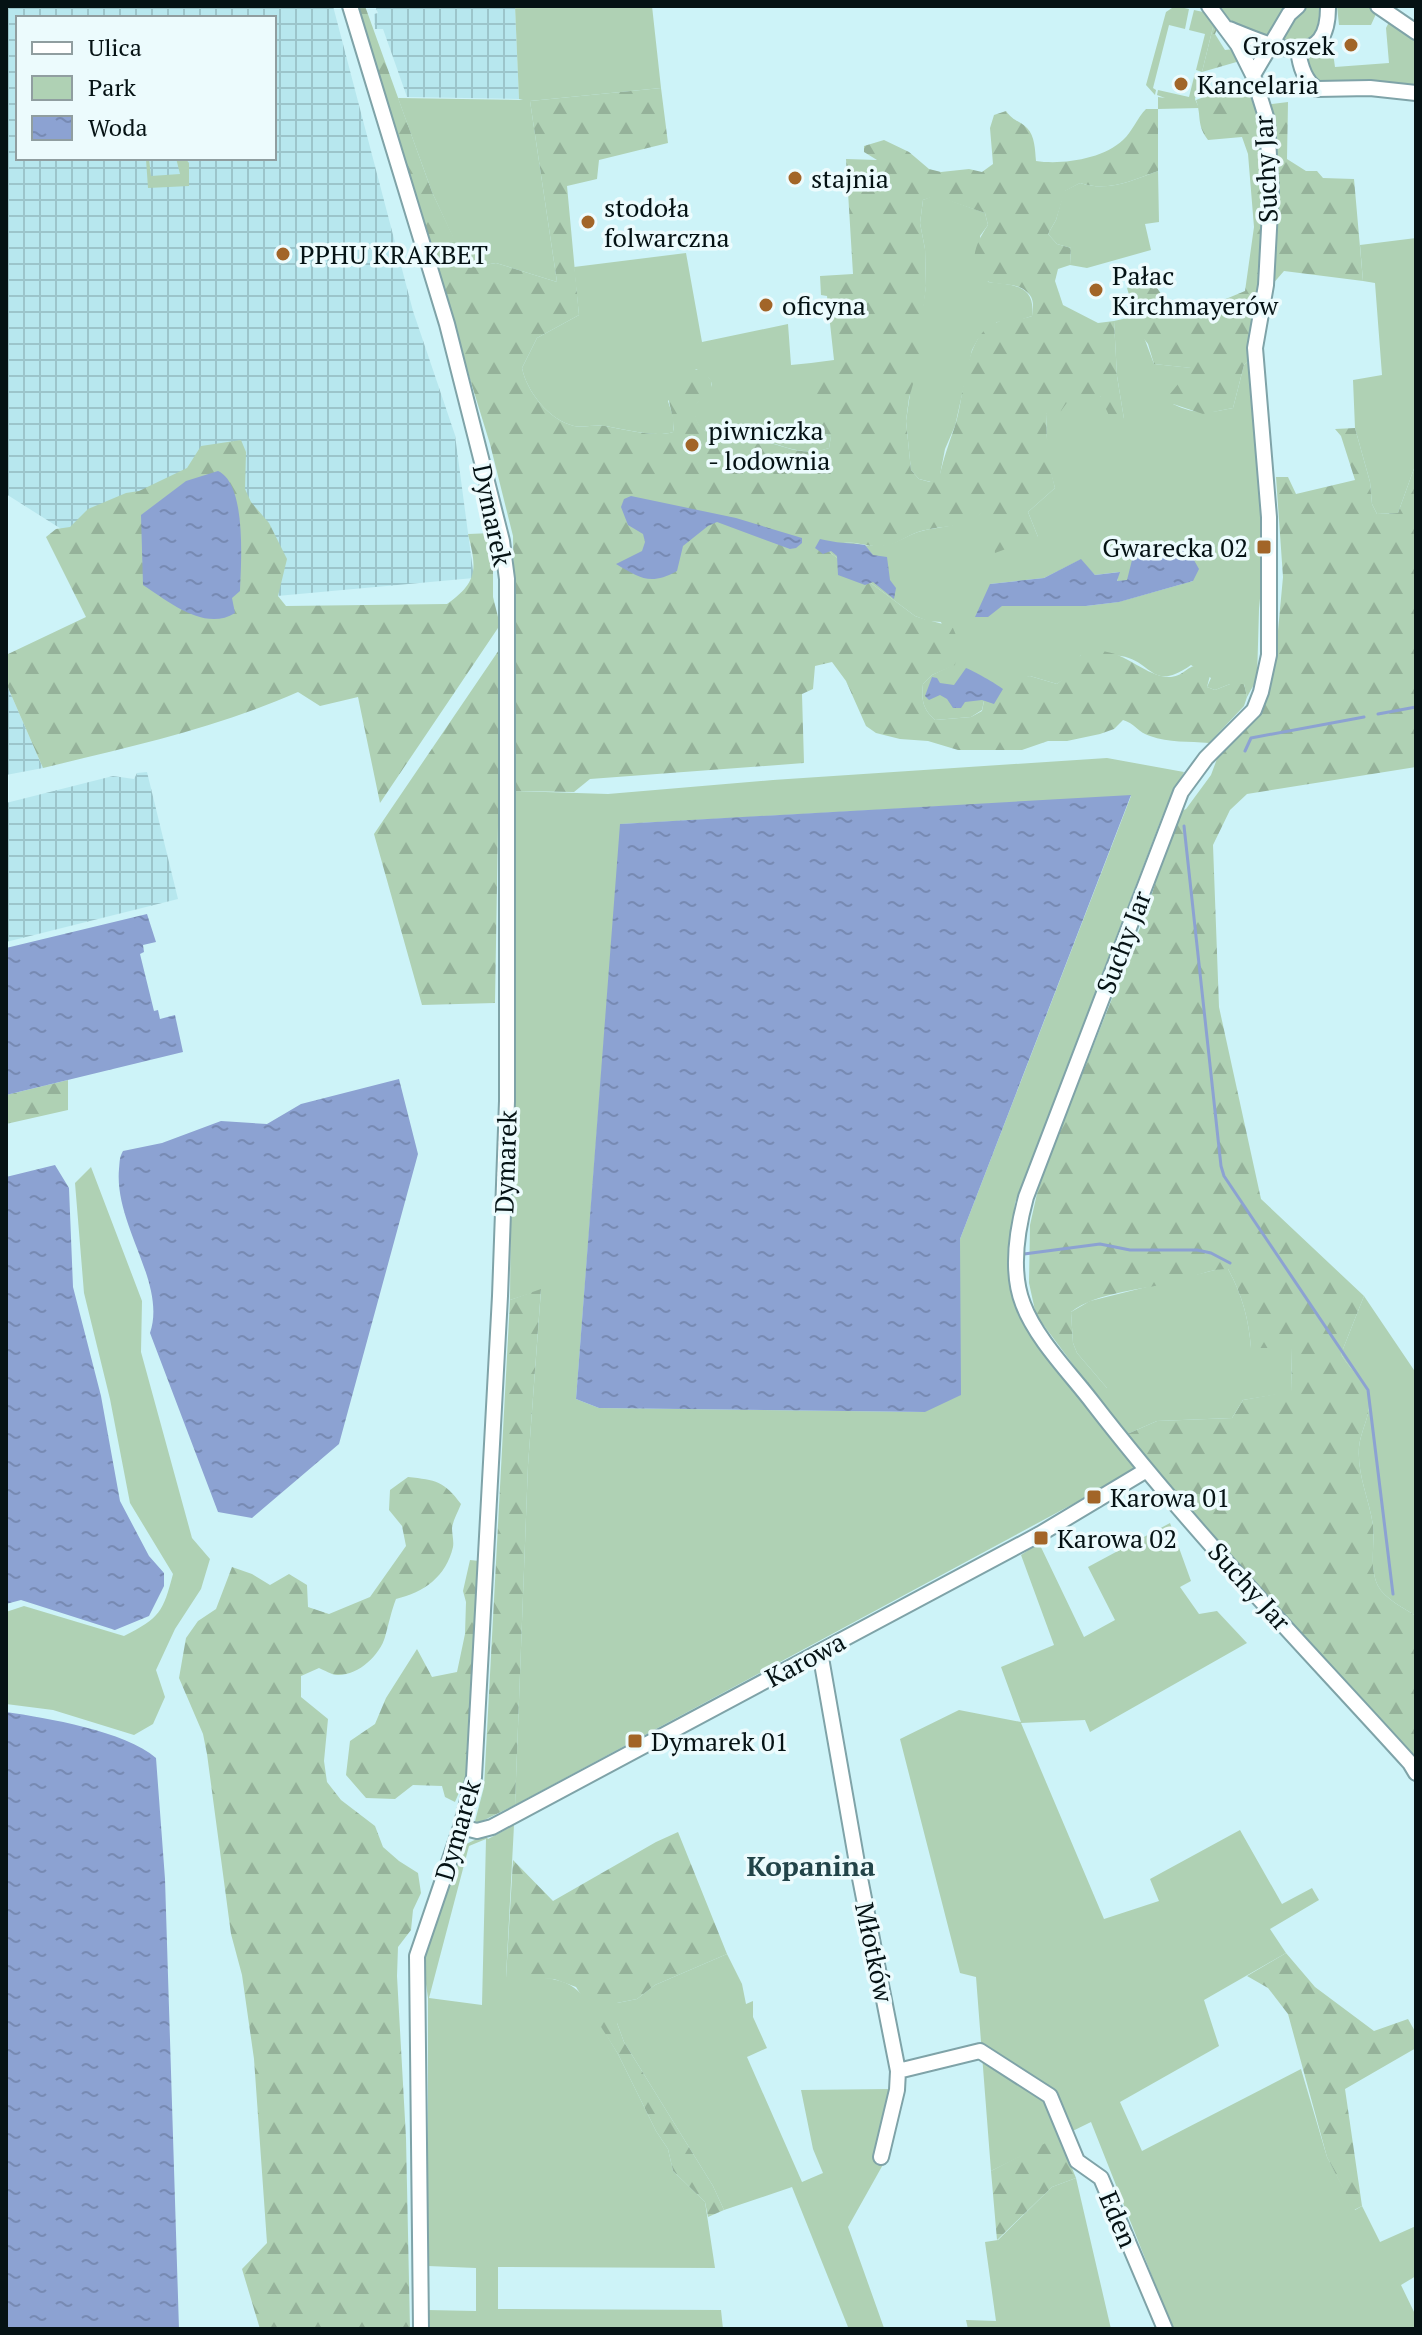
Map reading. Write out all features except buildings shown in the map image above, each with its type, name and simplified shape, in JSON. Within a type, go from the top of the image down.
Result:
[{"type":"street","name":"Dymarek","points":[[350,6],[447,324],[502,541],[507,579],[507,1101],[502,1247],[474,1777],[461,1827],[417,1956],[421,2329]]},
{"type":"street","name":"Suchy Jar","points":[[1209,6],[1229,29],[1253,75],[1267,120],[1271,192],[1266,285],[1255,348],[1269,517],[1269,655],[1254,710],[1206,758],[1181,792],[1026,1197],[1017,1240],[1019,1292],[1030,1318],[1145,1471],[1416,1773]]},
{"type":"street","points":[[1253,75],[1289,14],[1298,6]]},
{"type":"street","points":[[1229,29],[1270,45],[1298,50],[1312,47],[1322,38],[1327,27],[1328,6]]},
{"type":"street","points":[[1378,6],[1416,32]]},
{"type":"street","points":[[1298,50],[1302,70],[1311,86],[1317,89],[1370,88],[1416,93]]},
{"type":"street","name":"Karowa","points":[[461,1827],[477,1831],[489,1828],[1053,1527],[1145,1471]]},
{"type":"street","name":"Młotków","points":[[820,1652],[898,2071],[897,2090],[881,2157]]},
{"type":"street","name":"Eden","points":[[898,2071],[980,2051],[1050,2096],[1077,2161],[1101,2178],[1165,2329]]},
{"type":"shaded area","points":[[6,6],[333,6],[413,311],[455,435],[474,578],[277,596],[186,608],[6,494]]},
{"type":"shaded area","points":[[375,6],[515,6],[519,99],[407,97],[383,29],[375,29],[374,14],[378,13]]},
{"type":"shaded area","points":[[6,683],[43,768],[6,775]]},
{"type":"shaded area","points":[[147,772],[178,899],[6,942],[6,803],[113,776],[134,779],[137,773]]},
{"type":"green space","points":[[355,6],[365,6],[432,192],[468,268],[496,263],[557,282],[530,101],[661,88],[668,143],[599,160],[597,179],[567,186],[579,315],[537,338],[522,368],[540,404],[556,418],[578,426],[601,426],[648,434],[673,432],[668,394],[671,380],[689,370],[703,370],[711,380],[711,392],[696,404],[696,417],[707,432],[756,439],[801,451],[829,448],[831,436],[813,430],[811,424],[811,363],[834,360],[827,296],[821,295],[820,276],[853,274],[846,159],[877,160],[864,152],[864,146],[884,140],[909,152],[929,169],[982,172],[993,164],[990,128],[994,115],[1006,111],[1030,131],[1036,161],[1070,161],[1115,147],[1146,109],[1158,109],[1158,171],[1119,184],[1100,186],[1080,183],[1065,191],[1048,234],[1057,244],[1071,248],[1070,265],[1058,269],[1055,281],[1063,305],[1098,323],[1114,321],[1117,376],[1124,419],[1112,422],[1100,396],[1084,400],[1074,393],[1061,411],[1046,414],[1047,439],[1055,449],[1049,463],[1055,488],[1028,512],[1038,537],[995,553],[988,507],[963,524],[928,529],[888,545],[848,542],[828,551],[915,616],[953,628],[958,640],[955,665],[932,675],[923,684],[924,704],[935,720],[971,717],[982,711],[986,691],[992,682],[1030,676],[1057,684],[1078,658],[1095,651],[1110,652],[1162,676],[1177,676],[1198,665],[1212,668],[1207,687],[1215,690],[1230,684],[1244,684],[1247,697],[1244,706],[1209,743],[1157,738],[1146,735],[1123,720],[1114,729],[1100,734],[1067,741],[1048,741],[1022,750],[958,750],[928,741],[876,733],[866,726],[846,681],[832,662],[815,666],[813,689],[802,694],[804,763],[590,779],[574,792],[514,791],[513,536],[490,444]],"holes":[[[935,196],[985,213],[988,225],[975,255],[978,274],[990,282],[1013,285],[1027,292],[1032,300],[1032,316],[995,323],[977,341],[940,474],[930,482],[919,479],[911,470],[906,421],[909,398],[923,350],[926,286],[925,249],[920,223],[923,200]]]},
{"type":"green space","points":[[515,6],[652,6],[661,88],[530,101],[557,282],[496,263],[467,268],[432,192],[398,98],[523,100],[519,99]]},
{"type":"green space","points":[[1175,6],[1189,9],[1185,29],[1169,25],[1153,88],[1155,95],[1146,85],[1166,12]]},
{"type":"green space","points":[[1214,6],[1286,6],[1267,37],[1230,23]]},
{"type":"green space","points":[[1306,6],[1322,9],[1321,30],[1308,42],[1286,43],[1283,36],[1298,10]]},
{"type":"green space","points":[[1337,6],[1373,6],[1376,14],[1371,25],[1339,25]]},
{"type":"green space","points":[[1194,10],[1208,13],[1214,23],[1202,72],[1196,70],[1205,34],[1189,30]]},
{"type":"green space","points":[[1214,23],[1219,25],[1215,34],[1225,50],[1234,49],[1240,61],[1202,72]]},
{"type":"green space","points":[[1394,23],[1416,38],[1416,87],[1321,87],[1311,81],[1307,60],[1310,55],[1333,53],[1335,67],[1389,63],[1386,28]]},
{"type":"green space","points":[[1195,73],[1201,74],[1195,99],[1199,108],[1158,109],[1158,97],[1165,98],[1157,95],[1158,90],[1189,97]]},
{"type":"green space","points":[[1245,81],[1255,106],[1288,102],[1287,159],[1306,171],[1317,171],[1323,178],[1354,179],[1363,281],[1284,271],[1271,286],[1252,358],[1244,365],[1233,408],[1203,414],[1173,404],[1170,394],[1191,368],[1154,364],[1148,344],[1141,335],[1127,288],[1150,278],[1176,315],[1245,291],[1254,227],[1248,154],[1242,137],[1208,140],[1196,100]]},
{"type":"green space","points":[[146,160],[149,160],[151,176],[180,174],[176,160],[187,160],[189,186],[148,188]]},
{"type":"green space","points":[[1158,171],[1159,222],[1145,224],[1151,250],[1087,268],[1070,265],[1071,248],[1057,244],[1048,234],[1056,220],[1064,191],[1080,183],[1100,186],[1119,184]]},
{"type":"green space","points":[[935,195],[985,213],[988,225],[980,236],[988,282],[1006,284],[1026,292],[1032,305],[1032,316],[997,322],[978,339],[972,350],[940,475],[931,482],[919,479],[911,470],[906,421],[926,286],[925,249],[920,223],[923,200]]},
{"type":"green space","points":[[1416,238],[1416,463],[1398,513],[1377,514],[1355,428],[1353,380],[1382,375],[1375,283],[1363,281],[1360,245]]},
{"type":"green space","points":[[686,253],[702,342],[788,324],[791,365],[811,363],[811,424],[813,430],[831,436],[829,448],[801,451],[756,439],[706,432],[695,417],[695,404],[706,395],[711,382],[696,369],[668,401],[674,420],[673,432],[666,434],[574,426],[556,418],[540,404],[522,368],[537,338],[579,315],[574,267]]},
{"type":"green space","points":[[1136,316],[1154,364],[1192,368],[1173,404],[1188,410],[1210,412],[1233,408],[1244,365],[1252,358],[1263,567],[1257,679],[1247,697],[1244,684],[1230,684],[1215,690],[1207,687],[1211,678],[1191,665],[1178,673],[1160,676],[1140,663],[1121,656],[1081,655],[1066,677],[1057,684],[1030,676],[986,691],[982,710],[971,717],[935,720],[924,704],[923,684],[932,675],[955,664],[941,622],[915,616],[828,551],[846,543],[888,545],[918,532],[972,519],[988,506],[1038,537],[1028,512],[1055,488],[1048,463],[1046,414],[1074,392],[1100,396],[1124,419],[1117,376],[1114,321]],"holes":[[[1172,544],[1186,546],[1193,581],[1118,602],[1086,606],[1002,606],[990,584],[1044,578],[1080,560],[1095,575],[1119,572],[1117,582],[1128,580]]]},
{"type":"green space","points":[[1355,428],[1377,514],[1398,513],[1416,463],[1416,767],[1247,794],[1230,810],[1213,845],[1219,1007],[1261,1199],[1364,1296],[1341,1354],[1364,1383],[1369,1401],[1359,1457],[1373,1525],[1375,1579],[1385,1595],[1416,1616],[1416,1763],[1125,1435],[1157,1421],[1232,1418],[1243,1400],[1292,1391],[1291,1348],[1251,1348],[1244,1307],[1228,1269],[1108,1296],[1071,1312],[1073,1343],[1077,1353],[1107,1388],[1111,1399],[1104,1406],[1036,1315],[1029,1283],[1030,1225],[1040,1180],[1146,913],[1177,813],[1186,809],[1211,775],[1218,756],[1262,706],[1275,663],[1283,577],[1276,477],[1288,477],[1296,494],[1355,480],[1341,436],[1335,429]]},
{"type":"green space","points":[[241,440],[246,452],[245,489],[251,502],[269,523],[287,559],[278,596],[286,606],[447,604],[470,581],[473,557],[468,534],[493,533],[493,597],[500,625],[380,803],[358,697],[320,706],[298,692],[204,727],[43,768],[6,683],[6,655],[86,617],[46,537],[56,529],[70,527],[88,509],[126,493],[139,491],[187,468],[201,446]]},
{"type":"green space","points":[[501,647],[495,1003],[422,1005],[374,834]]},
{"type":"green space","points":[[1107,758],[1184,772],[1162,817],[1015,1203],[1010,1254],[1035,1339],[1136,1470],[515,1805],[528,1465],[541,1290],[510,1300],[514,791],[608,794]],"holes":[[[1131,796],[960,1239],[925,1412],[599,1408],[576,1399],[621,824]]]},
{"type":"green space","points":[[68,1080],[68,1110],[6,1124],[6,1095]]},
{"type":"green space","points":[[91,1167],[142,1301],[141,1352],[192,1538],[210,1559],[201,1589],[175,1629],[156,1670],[165,1697],[153,1724],[134,1735],[53,1710],[6,1704],[6,1612],[24,1606],[124,1636],[153,1618],[163,1606],[173,1574],[130,1503],[110,1399],[84,1293],[75,1183]]},
{"type":"green space","points":[[1228,1269],[1237,1288],[1247,1317],[1251,1348],[1291,1347],[1292,1392],[1243,1400],[1232,1418],[1157,1421],[1125,1435],[1104,1406],[1107,1388],[1077,1353],[1073,1343],[1071,1312],[1090,1301]]},
{"type":"green space","points":[[541,1289],[528,1465],[515,1805],[474,1825],[484,1787],[510,1300]]},
{"type":"green space","points":[[1364,1296],[1416,1373],[1416,1616],[1385,1595],[1375,1579],[1373,1525],[1359,1457],[1360,1440],[1368,1414],[1368,1394],[1341,1354]]},
{"type":"green space","points":[[408,1477],[439,1483],[461,1504],[452,1528],[450,1558],[432,1582],[396,1599],[382,1644],[367,1663],[345,1674],[335,1675],[319,1668],[301,1676],[301,1697],[328,1719],[324,1761],[327,1782],[341,1800],[375,1826],[383,1847],[418,1873],[421,1893],[413,1910],[411,1930],[398,1947],[397,1976],[406,2138],[410,2329],[260,2329],[242,2269],[267,2243],[254,2059],[242,1975],[231,1934],[207,1754],[203,1734],[179,1678],[186,1638],[198,1621],[216,1609],[232,1567],[270,1585],[289,1574],[307,1585],[308,1607],[329,1614],[370,1597],[406,1546],[402,1526],[389,1510],[390,1490]]},
{"type":"green space","points":[[1170,1523],[1191,1581],[1180,1587],[1199,1614],[1217,1611],[1247,1643],[1090,1732],[1085,1720],[1021,1723],[1104,1919],[1159,1901],[1150,1879],[1240,1830],[1282,1904],[1312,1888],[1319,1900],[1270,1929],[1286,1953],[1204,2000],[1219,2046],[1120,2102],[1142,2151],[1301,2069],[1327,2157],[1355,2210],[1362,2206],[1380,2242],[1416,2226],[1416,2276],[1401,2285],[1416,2316],[1416,2329],[1173,2329],[1091,2122],[991,2171],[976,1977],[960,1973],[900,1739],[959,1710],[1021,1722],[1001,1667],[1054,1645],[1021,1555],[1039,1543],[1084,1637],[1115,1620],[1088,1567]]},
{"type":"green space","points":[[470,1560],[479,1561],[467,1774],[455,1802],[445,1797],[442,1786],[413,1785],[395,1799],[366,1798],[346,1775],[350,1741],[375,1724],[386,1698],[417,1649],[432,1677],[457,1672],[465,1634],[466,1602],[463,1591]]},
{"type":"green space","points":[[514,1825],[506,1977],[558,1980],[583,1996],[618,2054],[668,2149],[673,2171],[705,2202],[715,2268],[498,2267],[498,2309],[721,2310],[723,2329],[429,2329],[427,2310],[476,2311],[476,2268],[428,2266],[428,1998],[422,1956],[456,1852],[485,1835],[488,1839]],"holes":[[[486,1839],[482,2005],[429,1998],[469,1846]]]},
{"type":"green space","points":[[678,1832],[727,1954],[655,1985],[637,1999],[617,2003],[617,2023],[624,2042],[713,2186],[724,2210],[708,2217],[705,2202],[673,2171],[668,2149],[618,2054],[576,1987],[554,1979],[506,1978],[513,1860],[553,1901]]},
{"type":"green space","points":[[1286,1953],[1315,1987],[1374,2031],[1408,2019],[1416,2033],[1416,2048],[1345,2089],[1362,2206],[1354,2210],[1327,2157],[1288,2014],[1268,1988],[1247,1976]]},
{"type":"green space","points":[[727,1954],[742,1984],[746,2004],[753,2001],[753,2017],[767,2048],[747,2057],[802,2182],[823,2173],[813,2149],[801,2090],[892,2089],[885,2161],[848,2227],[884,2328],[966,2329],[790,2329],[848,2327],[792,2187],[724,2210],[713,2186],[624,2042],[617,2023],[617,2003],[637,1999],[655,1985]]},
{"type":"green space","points":[[1059,2136],[1076,2178],[1052,2187],[997,2240],[991,2171]]},
{"type":"green space","points":[[1076,2178],[1111,2329],[968,2329],[966,2320],[996,2321],[985,2242],[998,2240],[1052,2187]]},
{"type":"water","points":[[218,471],[234,491],[238,507],[240,591],[232,598],[235,613],[212,619],[188,612],[143,585],[141,515],[186,481]]},
{"type":"water","points":[[631,496],[736,518],[802,538],[802,543],[790,549],[717,522],[683,546],[677,571],[659,578],[645,578],[616,564],[642,551],[645,542],[643,534],[628,525],[621,507],[624,499]]},
{"type":"water","points":[[820,539],[865,545],[873,555],[887,557],[890,580],[896,588],[894,599],[873,582],[865,585],[838,575],[837,556],[831,551],[823,554],[815,548]]},
{"type":"water","points":[[1172,544],[1186,546],[1199,569],[1193,581],[1119,602],[1086,606],[1002,606],[988,617],[975,617],[990,584],[1044,578],[1081,559],[1095,575],[1120,572],[1117,581],[1127,580],[1134,552],[1165,552]]},
{"type":"water","points":[[966,668],[1003,689],[994,704],[982,700],[965,702],[961,708],[953,708],[940,695],[929,700],[925,696],[932,677],[940,683],[954,685]]},
{"type":"water","points":[[1131,795],[960,1239],[961,1395],[925,1412],[599,1408],[576,1399],[620,824]]},
{"type":"water","points":[[147,914],[156,942],[143,945],[144,952],[140,954],[154,1011],[158,1010],[160,1019],[175,1015],[183,1052],[6,1095],[6,948]]},
{"type":"water","points":[[399,1079],[418,1154],[339,1444],[252,1518],[218,1512],[150,1333],[152,1294],[124,1211],[119,1169],[122,1153],[162,1143],[221,1121],[267,1124],[301,1104]]},
{"type":"water","points":[[55,1165],[69,1188],[73,1287],[101,1396],[120,1501],[149,1556],[164,1573],[164,1586],[149,1616],[115,1630],[21,1600],[6,1604],[6,1177]]},
{"type":"water","points":[[6,1712],[106,1733],[156,1758],[165,1879],[179,2329],[6,2329]]},
{"type":"waterway","points":[[1378,714],[1416,707]]},
{"type":"waterway","points":[[1245,751],[1251,738],[1364,717]]},
{"type":"waterway","points":[[1184,826],[1221,1166],[1224,1176],[1368,1390],[1393,1594]]},
{"type":"waterway","points":[[1024,1254],[1100,1244],[1130,1250],[1197,1250],[1230,1263]]},
{"type":"place","name":"Groszek","points":[[1351,45]]},
{"type":"place","name":"Kancelaria","points":[[1181,84]]},
{"type":"place","name":"stajnia","points":[[795,178]]},
{"type":"place","name":"stodoła folwarczna","points":[[588,222]]},
{"type":"place","name":"PPHU KRAKBET","points":[[283,254]]},
{"type":"place","name":"Pałac Kirchmayerów","points":[[1096,290]]},
{"type":"place","name":"oficyna","points":[[766,305]]},
{"type":"place","name":"piwniczka - lodownia","points":[[692,445]]},
{"type":"place","name":"Gwarecka 02","points":[[1264,547]]},
{"type":"place","name":"Karowa 01","points":[[1094,1497]]},
{"type":"place","name":"Karowa 02","points":[[1041,1538]]},
{"type":"place","name":"Dymarek 01","points":[[635,1741]]},
{"type":"district","name":"Kopanina","points":[[811,1865]]}]
